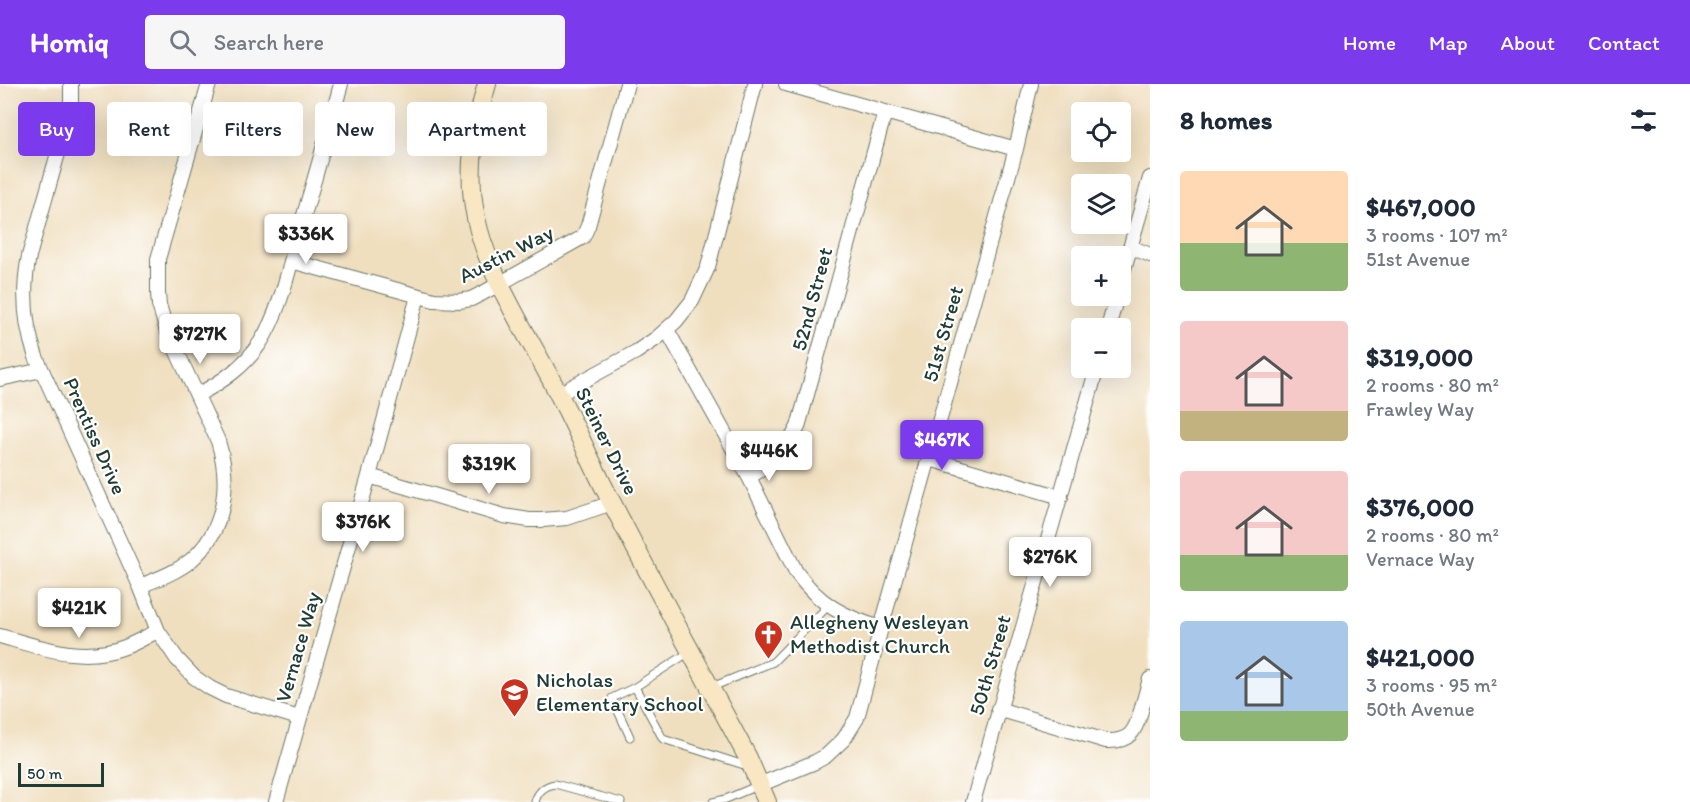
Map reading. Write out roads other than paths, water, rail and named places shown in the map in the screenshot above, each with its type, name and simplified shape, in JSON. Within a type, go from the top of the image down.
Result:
[{"type":"street","name":"Prentiss Drive","points":[[72,84],[69,114],[26,270],[24,299],[28,329],[42,370],[159,631],[185,669],[210,688],[237,700],[299,718]]},
{"type":"street","points":[[140,586],[167,575],[190,561],[208,541],[220,517],[225,490],[222,454],[218,441],[162,317],[158,293],[158,260],[209,84]]},
{"type":"street","points":[[197,395],[228,377],[245,361],[260,342],[272,321],[341,84]]},
{"type":"street","name":"Steiner Drive","points":[[487,84],[473,141],[471,189],[480,234],[500,283],[559,394],[612,503],[711,687],[763,794]]},
{"type":"street","name":"Austin Way","points":[[291,261],[417,296],[446,301],[471,299],[583,237],[627,84]]},
{"type":"street","points":[[559,394],[657,338],[692,301],[708,267],[755,84]]},
{"type":"street","points":[[786,84],[1016,149]]},
{"type":"street","name":"51st Street","points":[[763,794],[826,756],[851,729],[861,706],[1016,149],[1031,84]]},
{"type":"street","name":"52nd Street","points":[[749,477],[770,465],[786,447],[798,427],[885,112]]},
{"type":"street","points":[[1150,178],[1131,247],[1150,255]]},
{"type":"street","name":"Vernace Way","points":[[276,802],[369,476],[417,296]]},
{"type":"street","points":[[667,330],[749,477],[796,572],[811,591],[828,606],[852,619],[881,628]]},
{"type":"street","points":[[0,379],[42,370]]},
{"type":"street","name":"50th Street","points":[[973,802],[1094,378]]},
{"type":"street","points":[[930,459],[1061,497]]},
{"type":"street","points":[[369,476],[517,518],[542,520],[567,518],[612,503]]},
{"type":"street","points":[[0,636],[62,653],[88,655],[125,647],[159,631]]},
{"type":"street","points":[[998,709],[1106,741],[1115,741],[1131,734],[1137,726],[1150,679]]},
{"type":"lane","points":[[711,687],[773,662],[828,606]]},
{"type":"lane","points":[[630,737],[612,698],[634,687],[690,651]]},
{"type":"lane","points":[[634,687],[663,739],[752,768]]},
{"type":"lane","points":[[535,802],[540,791],[555,784],[621,802]]},
{"type":"lane","points":[[713,802],[763,794]]},
{"type":"place","name":"Allegheny Wesleyan Methodist Church","points":[[769,660]]},
{"type":"place","name":"Nicholas Elementary School","points":[[515,718]]}]
